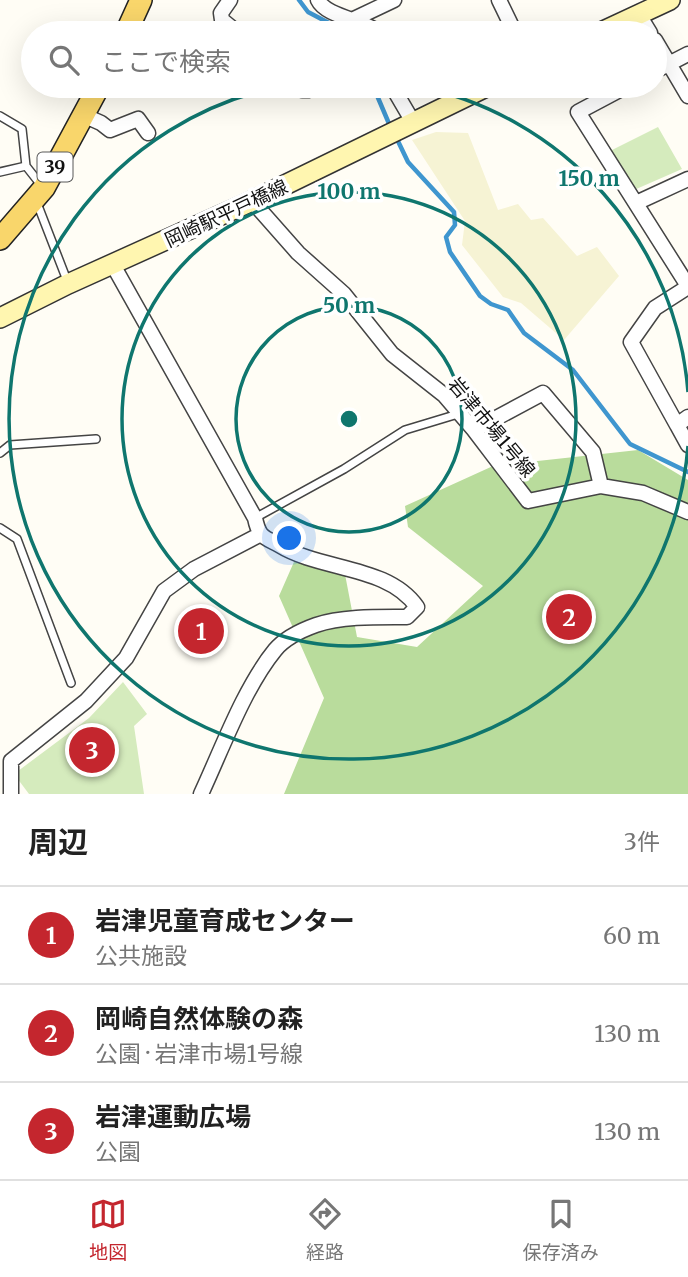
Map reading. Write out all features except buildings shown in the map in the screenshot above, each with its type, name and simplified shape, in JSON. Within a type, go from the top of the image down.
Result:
[{"type":"main road","points":[[131,21],[141,0]]},
{"type":"main road","name":"39","points":[[0,239],[39,193],[92,98]]},
{"type":"street","points":[[223,21],[222,13],[230,0]]},
{"type":"street","points":[[318,0],[324,9],[344,21]]},
{"type":"street","points":[[360,21],[394,0]]},
{"type":"street","points":[[499,0],[509,21]]},
{"type":"street","points":[[626,21],[670,0]]},
{"type":"street","points":[[639,15],[643,21]]},
{"type":"street","points":[[669,64],[688,54]]},
{"type":"street","points":[[667,61],[688,96]]},
{"type":"street","points":[[399,98],[413,122]]},
{"type":"street","name":"岡崎駅平戸橋線","points":[[0,318],[68,284],[252,201],[463,98]]},
{"type":"street","points":[[604,98],[578,112],[687,282],[655,308],[631,342],[683,421],[688,445]]},
{"type":"street","points":[[83,115],[110,130],[138,119],[148,133]]},
{"type":"street","points":[[636,203],[688,179]]},
{"type":"street","name":"岩津市場1号線","points":[[252,201],[298,253],[344,294],[392,354],[444,395],[528,501],[601,486],[643,493],[688,512]]},
{"type":"street","points":[[113,265],[255,518],[261,534],[294,555],[371,574],[403,593],[417,607],[407,617],[372,617],[318,625],[291,637],[276,649],[252,685],[201,794]]},
{"type":"street","points":[[474,430],[543,393],[593,452],[601,486]]},
{"type":"street","points":[[12,794],[11,761],[86,701],[126,658],[164,591],[194,569],[261,534]]},
{"type":"lane","points":[[0,116],[22,129],[26,166],[39,193],[68,284]]},
{"type":"lane","points":[[0,172],[26,166]]},
{"type":"lane","points":[[255,518],[344,469],[405,430],[458,414]]},
{"type":"lane","points":[[0,453],[10,445],[96,439]]},
{"type":"lane","points":[[0,528],[17,539],[71,683]]},
{"type":"shaded area","points":[[436,132],[468,133],[498,210],[518,204],[531,220],[543,218],[577,256],[597,247],[619,276],[564,340],[521,303],[503,297],[462,245],[465,221],[412,140]]},
{"type":"green space","points":[[658,127],[682,169],[634,190],[610,151]]},
{"type":"green space","points":[[638,450],[688,480],[688,794],[284,794],[324,698],[279,596],[297,555],[344,569],[357,637],[417,647],[483,586],[408,527],[405,506],[493,466]]},
{"type":"green space","points":[[123,682],[147,714],[134,726],[144,794],[29,794],[14,774],[89,718]]},
{"type":"waterway","points":[[299,0],[308,12],[325,21]]},
{"type":"waterway","points":[[378,98],[390,126]]},
{"type":"waterway","points":[[396,137],[408,162],[454,212],[455,225],[446,237],[450,252],[480,296],[491,304],[508,310],[524,333],[573,370],[630,444],[688,472]]},
{"type":"place","name":"岡崎自然体験の森","points":[[569,617]]},
{"type":"place","name":"岩津児童育成センター","points":[[201,631]]},
{"type":"place","name":"岩津運動広場","points":[[92,750]]}]
